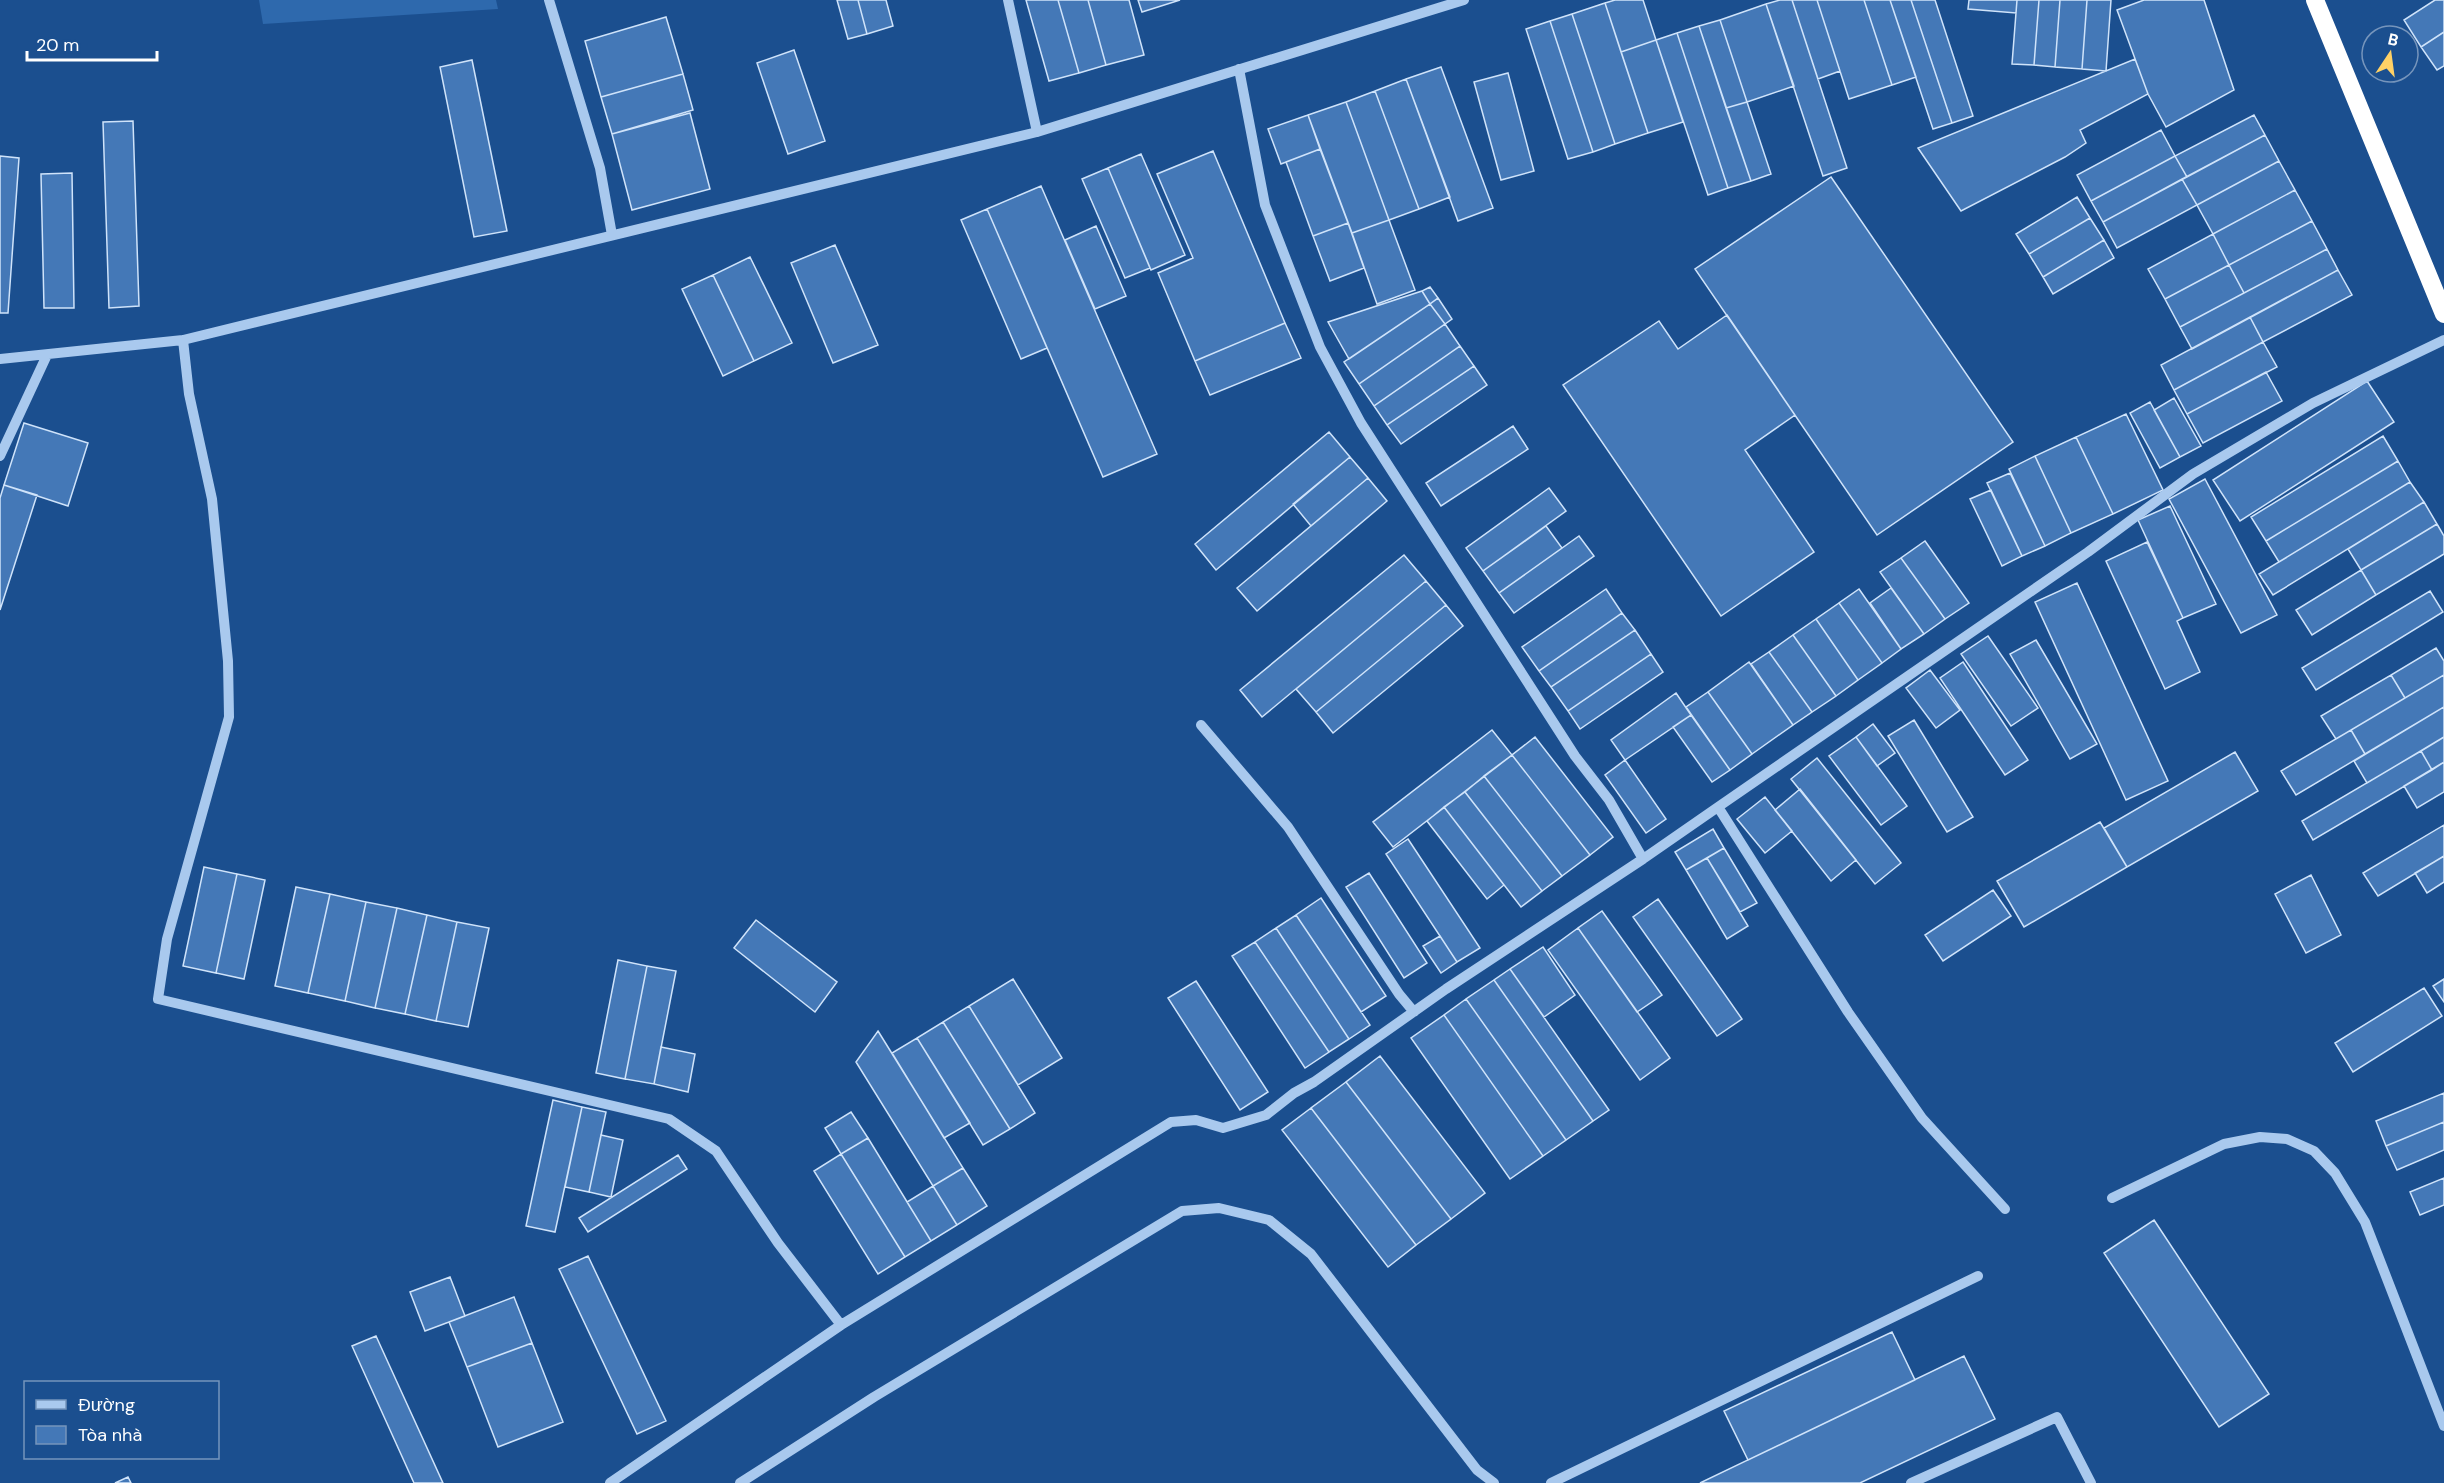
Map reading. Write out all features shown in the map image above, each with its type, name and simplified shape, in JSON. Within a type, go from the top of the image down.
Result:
[{"type":"highway","points":[[2315,0],[2444,314]]},
{"type":"street","points":[[549,0],[600,168],[612,235]]},
{"type":"street","points":[[1008,0],[1037,132]]},
{"type":"street","points":[[0,359],[183,340],[1037,132],[1464,0]]},
{"type":"street","points":[[1239,69],[1265,205],[1320,347],[1361,423],[1570,747],[1609,800],[1643,860]]},
{"type":"street","points":[[183,340],[189,394],[212,499],[228,661],[229,717],[167,939],[158,999],[669,1119],[716,1151],[778,1243],[841,1324]]},
{"type":"street","points":[[610,1483],[841,1324],[1171,1122],[1196,1120],[1223,1128],[1266,1115],[1294,1093],[1314,1082],[1414,1012],[1643,860],[2088,552],[2193,474],[2313,403],[2444,340]]},
{"type":"street","points":[[0,456],[47,355]]},
{"type":"street","points":[[1201,725],[1288,827],[1399,994],[1414,1012]]},
{"type":"street","points":[[1718,807],[1848,1012],[1922,1118],[2005,1209]]},
{"type":"street","points":[[2112,1198],[2224,1144],[2260,1137],[2287,1139],[2314,1151],[2335,1173],[2365,1222],[2444,1426]]},
{"type":"street","points":[[740,1483],[874,1397],[1182,1211],[1219,1208],[1269,1220],[1311,1254],[1477,1470],[1494,1483]]},
{"type":"street","points":[[1551,1483],[1978,1276]]},
{"type":"street","points":[[1911,1483],[2057,1417],[2091,1483]]},
{"type":"shaded area","points":[[259,0],[496,0],[498,9],[263,24]]},
{"type":"building","points":[[837,0],[858,0],[867,34],[848,39]]},
{"type":"building","points":[[858,0],[886,0],[893,26],[867,34]]},
{"type":"building","points":[[1026,0],[1058,0],[1079,73],[1049,81]]},
{"type":"building","points":[[1058,0],[1088,0],[1106,65],[1079,73]]},
{"type":"building","points":[[1088,0],[1129,0],[1144,55],[1106,65]]},
{"type":"building","points":[[1138,0],[1180,0],[1142,12]]},
{"type":"building","points":[[1615,0],[1643,0],[1656,40],[1621,52],[1605,3]]},
{"type":"building","points":[[1780,0],[1792,0],[1847,168],[1823,176],[1766,4]]},
{"type":"building","points":[[1792,0],[1817,0],[1840,71],[1818,79]]},
{"type":"building","points":[[1817,0],[1864,0],[1892,85],[1849,99]]},
{"type":"building","points":[[1864,0],[1890,0],[1916,77],[1892,85]]},
{"type":"building","points":[[1890,0],[1911,0],[1952,123],[1933,129]]},
{"type":"building","points":[[1911,0],[1935,0],[1973,116],[1952,123]]},
{"type":"building","points":[[1969,0],[2017,0],[2016,13],[1968,9]]},
{"type":"building","points":[[2017,0],[2039,0],[2034,65],[2012,64]]},
{"type":"building","points":[[2039,0],[2060,0],[2055,67],[2034,65]]},
{"type":"building","points":[[2060,0],[2087,0],[2082,69],[2055,67]]},
{"type":"building","points":[[2087,0],[2111,0],[2106,71],[2082,69]]},
{"type":"building","points":[[2144,0],[2204,0],[2234,90],[2166,127],[2148,94],[2117,10]]},
{"type":"building","points":[[2435,0],[2444,0],[2444,32],[2421,47],[2420,24],[2407,24],[2404,20]]},
{"type":"building","points":[[1605,3],[1648,133],[1615,144],[1572,14]]},
{"type":"building","points":[[1766,4],[1794,86],[1747,102],[1720,20]]},
{"type":"building","points":[[1572,14],[1615,144],[1593,152],[1550,21]]},
{"type":"building","points":[[666,17],[683,74],[601,97],[585,41]]},
{"type":"building","points":[[1720,20],[1747,102],[1726,108],[1699,26]]},
{"type":"building","points":[[1550,21],[1593,152],[1568,159],[1526,29]]},
{"type":"building","points":[[1699,26],[1751,181],[1728,188],[1677,33]]},
{"type":"building","points":[[2444,32],[2444,66],[2437,70],[2421,47]]},
{"type":"building","points":[[1677,33],[1728,188],[1708,195],[1656,40]]},
{"type":"building","points":[[1656,40],[1683,122],[1648,133],[1621,52]]},
{"type":"building","points":[[794,50],[825,141],[788,154],[757,63]]},
{"type":"building","points":[[2135,59],[2148,94],[2080,130],[2086,143],[2065,157],[1961,211],[1918,148]]},
{"type":"building","points":[[472,60],[507,231],[474,237],[440,67]]},
{"type":"building","points":[[1441,67],[1493,208],[1458,221],[1406,79]]},
{"type":"building","points":[[1508,73],[1534,171],[1501,180],[1474,82]]},
{"type":"building","points":[[683,74],[693,110],[612,134],[601,97]]},
{"type":"building","points":[[1406,79],[1450,197],[1419,209],[1375,91]]},
{"type":"building","points":[[1375,91],[1419,209],[1389,220],[1346,102]]},
{"type":"building","points":[[1346,102],[1389,220],[1352,233],[1308,115]]},
{"type":"building","points":[[1747,102],[1771,174],[1751,181],[1726,108]]},
{"type":"building","points":[[690,113],[710,189],[632,210],[612,134]]},
{"type":"building","points":[[1308,115],[1320,149],[1281,164],[1268,129]]},
{"type":"building","points":[[2254,115],[2265,135],[2187,177],[2175,156]]},
{"type":"building","points":[[133,121],[139,306],[109,308],[103,122]]},
{"type":"building","points":[[2161,130],[2175,156],[2091,201],[2077,175]]},
{"type":"building","points":[[2265,135],[2279,161],[2197,205],[2182,179]]},
{"type":"building","points":[[1320,149],[1348,223],[1313,236],[1286,162]]},
{"type":"building","points":[[1213,151],[1285,323],[1195,361],[1158,273],[1193,258],[1157,174]]},
{"type":"building","points":[[1141,154],[1185,255],[1151,270],[1108,168]]},
{"type":"building","points":[[0,156],[19,158],[8,313],[0,313]]},
{"type":"building","points":[[2175,156],[2187,177],[2103,222],[2091,201]]},
{"type":"building","points":[[2279,161],[2295,190],[2213,234],[2197,205]]},
{"type":"building","points":[[1108,168],[1150,268],[1125,278],[1082,179]]},
{"type":"building","points":[[72,173],[74,308],[44,308],[41,174]]},
{"type":"building","points":[[1831,177],[2013,442],[1877,535],[1695,269]]},
{"type":"building","points":[[2182,179],[2197,205],[2117,248],[2103,222]]},
{"type":"building","points":[[1041,186],[1157,454],[1103,477],[987,209]]},
{"type":"building","points":[[2295,190],[2312,221],[2229,265],[2213,234]]},
{"type":"building","points":[[2077,197],[2090,218],[2029,254],[2016,234]]},
{"type":"building","points":[[987,209],[1047,348],[1021,359],[961,220]]},
{"type":"building","points":[[2090,218],[2104,240],[2043,277],[2029,254]]},
{"type":"building","points":[[1389,220],[1415,290],[1377,304],[1352,233]]},
{"type":"building","points":[[2312,221],[2327,249],[2244,293],[2229,265]]},
{"type":"building","points":[[1348,223],[1364,268],[1330,281],[1313,236]]},
{"type":"building","points":[[1096,226],[1126,296],[1095,309],[1065,240]]},
{"type":"building","points":[[2213,234],[2229,265],[2165,299],[2148,269]]},
{"type":"building","points":[[2104,240],[2114,258],[2053,294],[2043,277]]},
{"type":"building","points":[[835,245],[878,345],[833,363],[791,263]]},
{"type":"building","points":[[2327,249],[2338,270],[2192,349],[2180,327]]},
{"type":"building","points":[[750,257],[792,343],[754,361],[713,275]]},
{"type":"building","points":[[2229,265],[2244,293],[2180,327],[2165,299]]},
{"type":"building","points":[[2338,270],[2352,295],[2263,342],[2250,317]]},
{"type":"building","points":[[713,275],[754,361],[723,376],[682,289]]},
{"type":"building","points":[[1430,287],[1438,298],[1430,304],[1422,291]]},
{"type":"building","points":[[1422,291],[1430,304],[1349,359],[1328,322]]},
{"type":"building","points":[[1438,298],[1452,319],[1445,324],[1430,304]]},
{"type":"building","points":[[1430,304],[1445,324],[1359,384],[1344,362]]},
{"type":"building","points":[[1727,315],[1795,415],[1745,450],[1814,552],[1721,616],[1563,385],[1659,321],[1678,349]]},
{"type":"building","points":[[2250,317],[2263,342],[2174,390],[2161,365]]},
{"type":"building","points":[[1285,323],[1301,358],[1210,395],[1195,361]]},
{"type":"building","points":[[1445,324],[1460,346],[1374,406],[1359,384]]},
{"type":"building","points":[[2263,342],[2277,367],[2187,414],[2174,390]]},
{"type":"building","points":[[1460,346],[1474,366],[1387,425],[1374,406]]},
{"type":"building","points":[[1474,366],[1487,385],[1401,444],[1387,425]]},
{"type":"building","points":[[2266,372],[2282,401],[2203,443],[2187,414]]},
{"type":"building","points":[[2367,381],[2394,422],[2240,521],[2213,480]]},
{"type":"building","points":[[2174,398],[2201,446],[2180,457],[2154,410]]},
{"type":"building","points":[[2150,402],[2180,457],[2160,468],[2130,413]]},
{"type":"building","points":[[2126,414],[2163,490],[2113,514],[2076,437]]},
{"type":"building","points":[[24,423],[88,443],[68,506],[4,485]]},
{"type":"building","points":[[1513,426],[1528,449],[1441,506],[1426,483]]},
{"type":"building","points":[[1329,432],[1350,457],[1216,570],[1195,544]]},
{"type":"building","points":[[2383,436],[2398,461],[2266,541],[2251,517]]},
{"type":"building","points":[[2076,437],[2113,514],[2071,533],[2035,456]]},
{"type":"building","points":[[2035,456],[2071,533],[2045,546],[2009,469]]},
{"type":"building","points":[[1350,457],[1368,478],[1311,526],[1293,504]]},
{"type":"building","points":[[2398,461],[2410,482],[2279,562],[2266,541]]},
{"type":"building","points":[[2010,473],[2045,546],[2022,556],[1987,483]]},
{"type":"building","points":[[1368,478],[1387,501],[1257,611],[1237,588]]},
{"type":"building","points":[[2205,479],[2277,615],[2241,633],[2169,499]]},
{"type":"building","points":[[2410,482],[2424,502],[2273,595],[2259,574]]},
{"type":"building","points":[[4,485],[37,495],[0,610],[0,498]]},
{"type":"building","points":[[1549,488],[1566,511],[1483,571],[1466,548]]},
{"type":"building","points":[[1991,490],[2022,556],[2002,566],[1970,499]]},
{"type":"building","points":[[2424,502],[2437,524],[2361,570],[2348,549]]},
{"type":"building","points":[[2170,506],[2216,604],[2183,618],[2138,520]]},
{"type":"building","points":[[2437,524],[2444,536],[2444,554],[2376,595],[2361,570]]},
{"type":"building","points":[[1546,526],[1562,548],[1499,593],[1483,571]]},
{"type":"building","points":[[1579,536],[1594,556],[1514,613],[1499,593]]},
{"type":"building","points":[[1925,541],[1969,603],[1945,619],[1901,558]]},
{"type":"building","points":[[2147,542],[2183,618],[2177,621],[2200,672],[2165,689],[2106,561]]},
{"type":"building","points":[[1404,555],[1426,581],[1262,717],[1240,690]]},
{"type":"building","points":[[1901,558],[1945,619],[1924,634],[1880,572]]},
{"type":"building","points":[[2361,570],[2376,595],[2312,635],[2296,610]]},
{"type":"building","points":[[1426,581],[1446,605],[1316,712],[1296,689]]},
{"type":"building","points":[[2077,583],[2168,781],[2126,800],[2035,602]]},
{"type":"building","points":[[1891,588],[1924,634],[1901,649],[1870,603]]},
{"type":"building","points":[[1606,589],[1622,613],[1539,671],[1522,647]]},
{"type":"building","points":[[1859,589],[1901,649],[1882,663],[1839,603]]},
{"type":"building","points":[[2430,591],[2443,612],[2316,690],[2302,668]]},
{"type":"building","points":[[1839,603],[1882,663],[1858,680],[1816,619]]},
{"type":"building","points":[[1446,605],[1463,626],[1333,733],[1316,712]]},
{"type":"building","points":[[1622,613],[1635,630],[1551,687],[1539,671]]},
{"type":"building","points":[[1816,619],[1858,680],[1836,696],[1793,635]]},
{"type":"building","points":[[1635,630],[1651,654],[1568,711],[1551,687]]},
{"type":"building","points":[[1793,635],[1836,696],[1812,712],[1769,652]]},
{"type":"building","points":[[1988,636],[2038,708],[2011,726],[1961,654]]},
{"type":"building","points":[[2036,640],[2097,744],[2070,759],[2010,654]]},
{"type":"building","points":[[2436,648],[2444,661],[2444,675],[2405,698],[2391,675]]},
{"type":"building","points":[[1769,652],[1812,712],[1793,725],[1751,664]]},
{"type":"building","points":[[1651,654],[1663,672],[1580,729],[1568,711]]},
{"type":"building","points":[[1749,662],[1793,725],[1752,754],[1708,692]]},
{"type":"building","points":[[1963,662],[2028,760],[2005,775],[1940,678]]},
{"type":"building","points":[[1930,670],[1960,710],[1936,728],[1906,688]]},
{"type":"building","points":[[2391,675],[2405,698],[2336,739],[2321,716]]},
{"type":"building","points":[[2444,675],[2444,707],[2365,754],[2351,730]]},
{"type":"building","points":[[1708,692],[1752,754],[1730,770],[1686,707]]},
{"type":"building","points":[[1676,693],[1691,715],[1625,760],[1611,740]]},
{"type":"building","points":[[2444,707],[2444,737],[2367,783],[2354,761]]},
{"type":"building","points":[[1691,715],[1730,770],[1712,782],[1673,727]]},
{"type":"building","points":[[1914,720],[1973,817],[1947,832],[1888,736]]},
{"type":"building","points":[[1873,724],[1895,753],[1877,766],[1856,737]]},
{"type":"building","points":[[1492,730],[1512,755],[1393,847],[1373,822]]},
{"type":"building","points":[[2351,730],[2365,754],[2296,795],[2281,771]]},
{"type":"building","points":[[1535,737],[1613,837],[1590,855],[1512,755]]},
{"type":"building","points":[[1856,737],[1907,806],[1881,825],[1829,756]]},
{"type":"building","points":[[2444,737],[2444,762],[2432,770],[2421,751]]},
{"type":"building","points":[[2421,751],[2432,770],[2313,840],[2302,821]]},
{"type":"building","points":[[2235,752],[2258,791],[2127,867],[2104,828]]},
{"type":"building","points":[[1512,755],[1590,855],[1562,876],[1484,776]]},
{"type":"building","points":[[1817,758],[1901,863],[1875,884],[1791,779]]},
{"type":"building","points":[[1625,760],[1666,819],[1646,833],[1605,775]]},
{"type":"building","points":[[2444,762],[2444,792],[2417,808],[2404,786]]},
{"type":"building","points":[[1484,776],[1562,876],[1542,891],[1465,792]]},
{"type":"building","points":[[1800,789],[1856,860],[1831,881],[1775,810]]},
{"type":"building","points":[[1465,792],[1542,891],[1521,907],[1444,807]]},
{"type":"building","points":[[1765,797],[1792,831],[1765,853],[1737,819]]},
{"type":"building","points":[[1444,807],[1504,885],[1487,899],[1427,821]]},
{"type":"building","points":[[2100,822],[2127,867],[2024,927],[1997,881]]},
{"type":"building","points":[[2444,825],[2444,856],[2378,896],[2363,873]]},
{"type":"building","points":[[1713,829],[1724,848],[1686,870],[1675,852]]},
{"type":"building","points":[[1408,839],[1480,948],[1457,962],[1386,854]]},
{"type":"building","points":[[1724,848],[1757,903],[1740,912],[1707,858]]},
{"type":"building","points":[[2444,856],[2444,882],[2427,893],[2415,873]]},
{"type":"building","points":[[1707,858],[1748,926],[1727,939],[1686,870]]},
{"type":"building","points":[[204,867],[237,874],[216,973],[183,966]]},
{"type":"building","points":[[1369,873],[1427,963],[1404,978],[1346,887]]},
{"type":"building","points":[[237,874],[265,880],[244,979],[216,973]]},
{"type":"building","points":[[2311,875],[2341,935],[2306,953],[2275,894]]},
{"type":"building","points":[[296,887],[330,894],[308,993],[275,986]]},
{"type":"building","points":[[1993,890],[2011,916],[1943,961],[1925,935]]},
{"type":"building","points":[[330,894],[366,902],[345,1001],[308,993]]},
{"type":"building","points":[[1321,898],[1386,996],[1361,1012],[1296,915]]},
{"type":"building","points":[[1658,899],[1742,1019],[1717,1036],[1633,917]]},
{"type":"building","points":[[366,902],[397,908],[375,1008],[345,1001]]},
{"type":"building","points":[[397,908],[427,915],[405,1014],[375,1008]]},
{"type":"building","points":[[1602,911],[1662,995],[1637,1012],[1578,928]]},
{"type":"building","points":[[427,915],[457,922],[436,1021],[405,1014]]},
{"type":"building","points":[[1296,915],[1370,1025],[1349,1039],[1276,928]]},
{"type":"building","points":[[756,920],[837,982],[815,1012],[734,948]]},
{"type":"building","points":[[457,922],[489,928],[468,1027],[436,1021]]},
{"type":"building","points":[[1276,928],[1349,1039],[1329,1052],[1255,942]]},
{"type":"building","points":[[1578,928],[1670,1058],[1640,1080],[1548,950]]},
{"type":"building","points":[[1440,936],[1457,962],[1441,973],[1423,946]]},
{"type":"building","points":[[1255,942],[1329,1052],[1305,1068],[1232,956]]},
{"type":"building","points":[[1543,947],[1575,995],[1544,1017],[1510,969]]},
{"type":"building","points":[[618,960],[647,966],[625,1079],[596,1073]]},
{"type":"building","points":[[647,966],[676,971],[654,1084],[625,1079]]},
{"type":"building","points":[[1510,969],[1609,1110],[1593,1121],[1494,980]]},
{"type":"building","points":[[1013,979],[1062,1058],[1018,1085],[969,1006]]},
{"type":"building","points":[[2444,979],[2444,1002],[2433,986]]},
{"type":"building","points":[[1494,980],[1593,1121],[1566,1140],[1466,999]]},
{"type":"building","points":[[1196,981],[1268,1092],[1240,1110],[1168,998]]},
{"type":"building","points":[[2424,988],[2442,1016],[2353,1072],[2335,1043]]},
{"type":"building","points":[[1466,999],[1566,1140],[1543,1156],[1444,1015]]},
{"type":"building","points":[[969,1006],[1035,1113],[1010,1129],[943,1022]]},
{"type":"building","points":[[1444,1015],[1543,1156],[1510,1179],[1411,1038]]},
{"type":"building","points":[[943,1022],[1010,1129],[983,1145],[917,1038]]},
{"type":"building","points":[[878,1031],[963,1168],[933,1186],[856,1062]]},
{"type":"building","points":[[917,1038],[970,1123],[944,1138],[892,1053]]},
{"type":"building","points":[[661,1047],[695,1054],[688,1092],[654,1084]]},
{"type":"building","points":[[1380,1056],[1485,1193],[1451,1219],[1346,1082]]},
{"type":"building","points":[[1346,1082],[1451,1219],[1416,1245],[1311,1108]]},
{"type":"building","points":[[2444,1093],[2444,1122],[2386,1146],[2376,1121]]},
{"type":"building","points":[[553,1100],[582,1107],[555,1232],[526,1226]]},
{"type":"building","points":[[582,1107],[606,1112],[589,1192],[565,1187]]},
{"type":"building","points":[[1311,1108],[1416,1245],[1388,1267],[1282,1130]]},
{"type":"building","points":[[851,1112],[868,1138],[841,1154],[825,1128]]},
{"type":"building","points":[[2444,1122],[2444,1150],[2397,1170],[2386,1146]]},
{"type":"building","points":[[601,1135],[623,1140],[611,1197],[589,1192]]},
{"type":"building","points":[[868,1138],[931,1241],[905,1257],[841,1154]]},
{"type":"building","points":[[841,1154],[905,1257],[878,1274],[814,1171]]},
{"type":"building","points":[[678,1155],[687,1169],[588,1232],[579,1218]]},
{"type":"building","points":[[963,1168],[987,1206],[957,1225],[933,1186]]},
{"type":"building","points":[[2444,1178],[2444,1205],[2420,1215],[2410,1192]]},
{"type":"building","points":[[933,1186],[957,1225],[931,1241],[907,1202]]},
{"type":"building","points":[[2154,1220],[2269,1394],[2219,1427],[2104,1253]]},
{"type":"building","points":[[588,1256],[666,1421],[637,1434],[559,1269]]},
{"type":"building","points":[[450,1277],[465,1316],[425,1331],[410,1292]]},
{"type":"building","points":[[514,1297],[532,1343],[467,1367],[449,1322]]},
{"type":"building","points":[[1892,1332],[1915,1380],[1748,1460],[1724,1411]]},
{"type":"building","points":[[376,1336],[443,1483],[414,1483],[352,1346]]},
{"type":"building","points":[[532,1343],[563,1422],[498,1447],[467,1367]]},
{"type":"building","points":[[1964,1356],[1995,1419],[1860,1483],[1700,1483]]},
{"type":"building","points":[[128,1477],[131,1483],[115,1483]]}]
